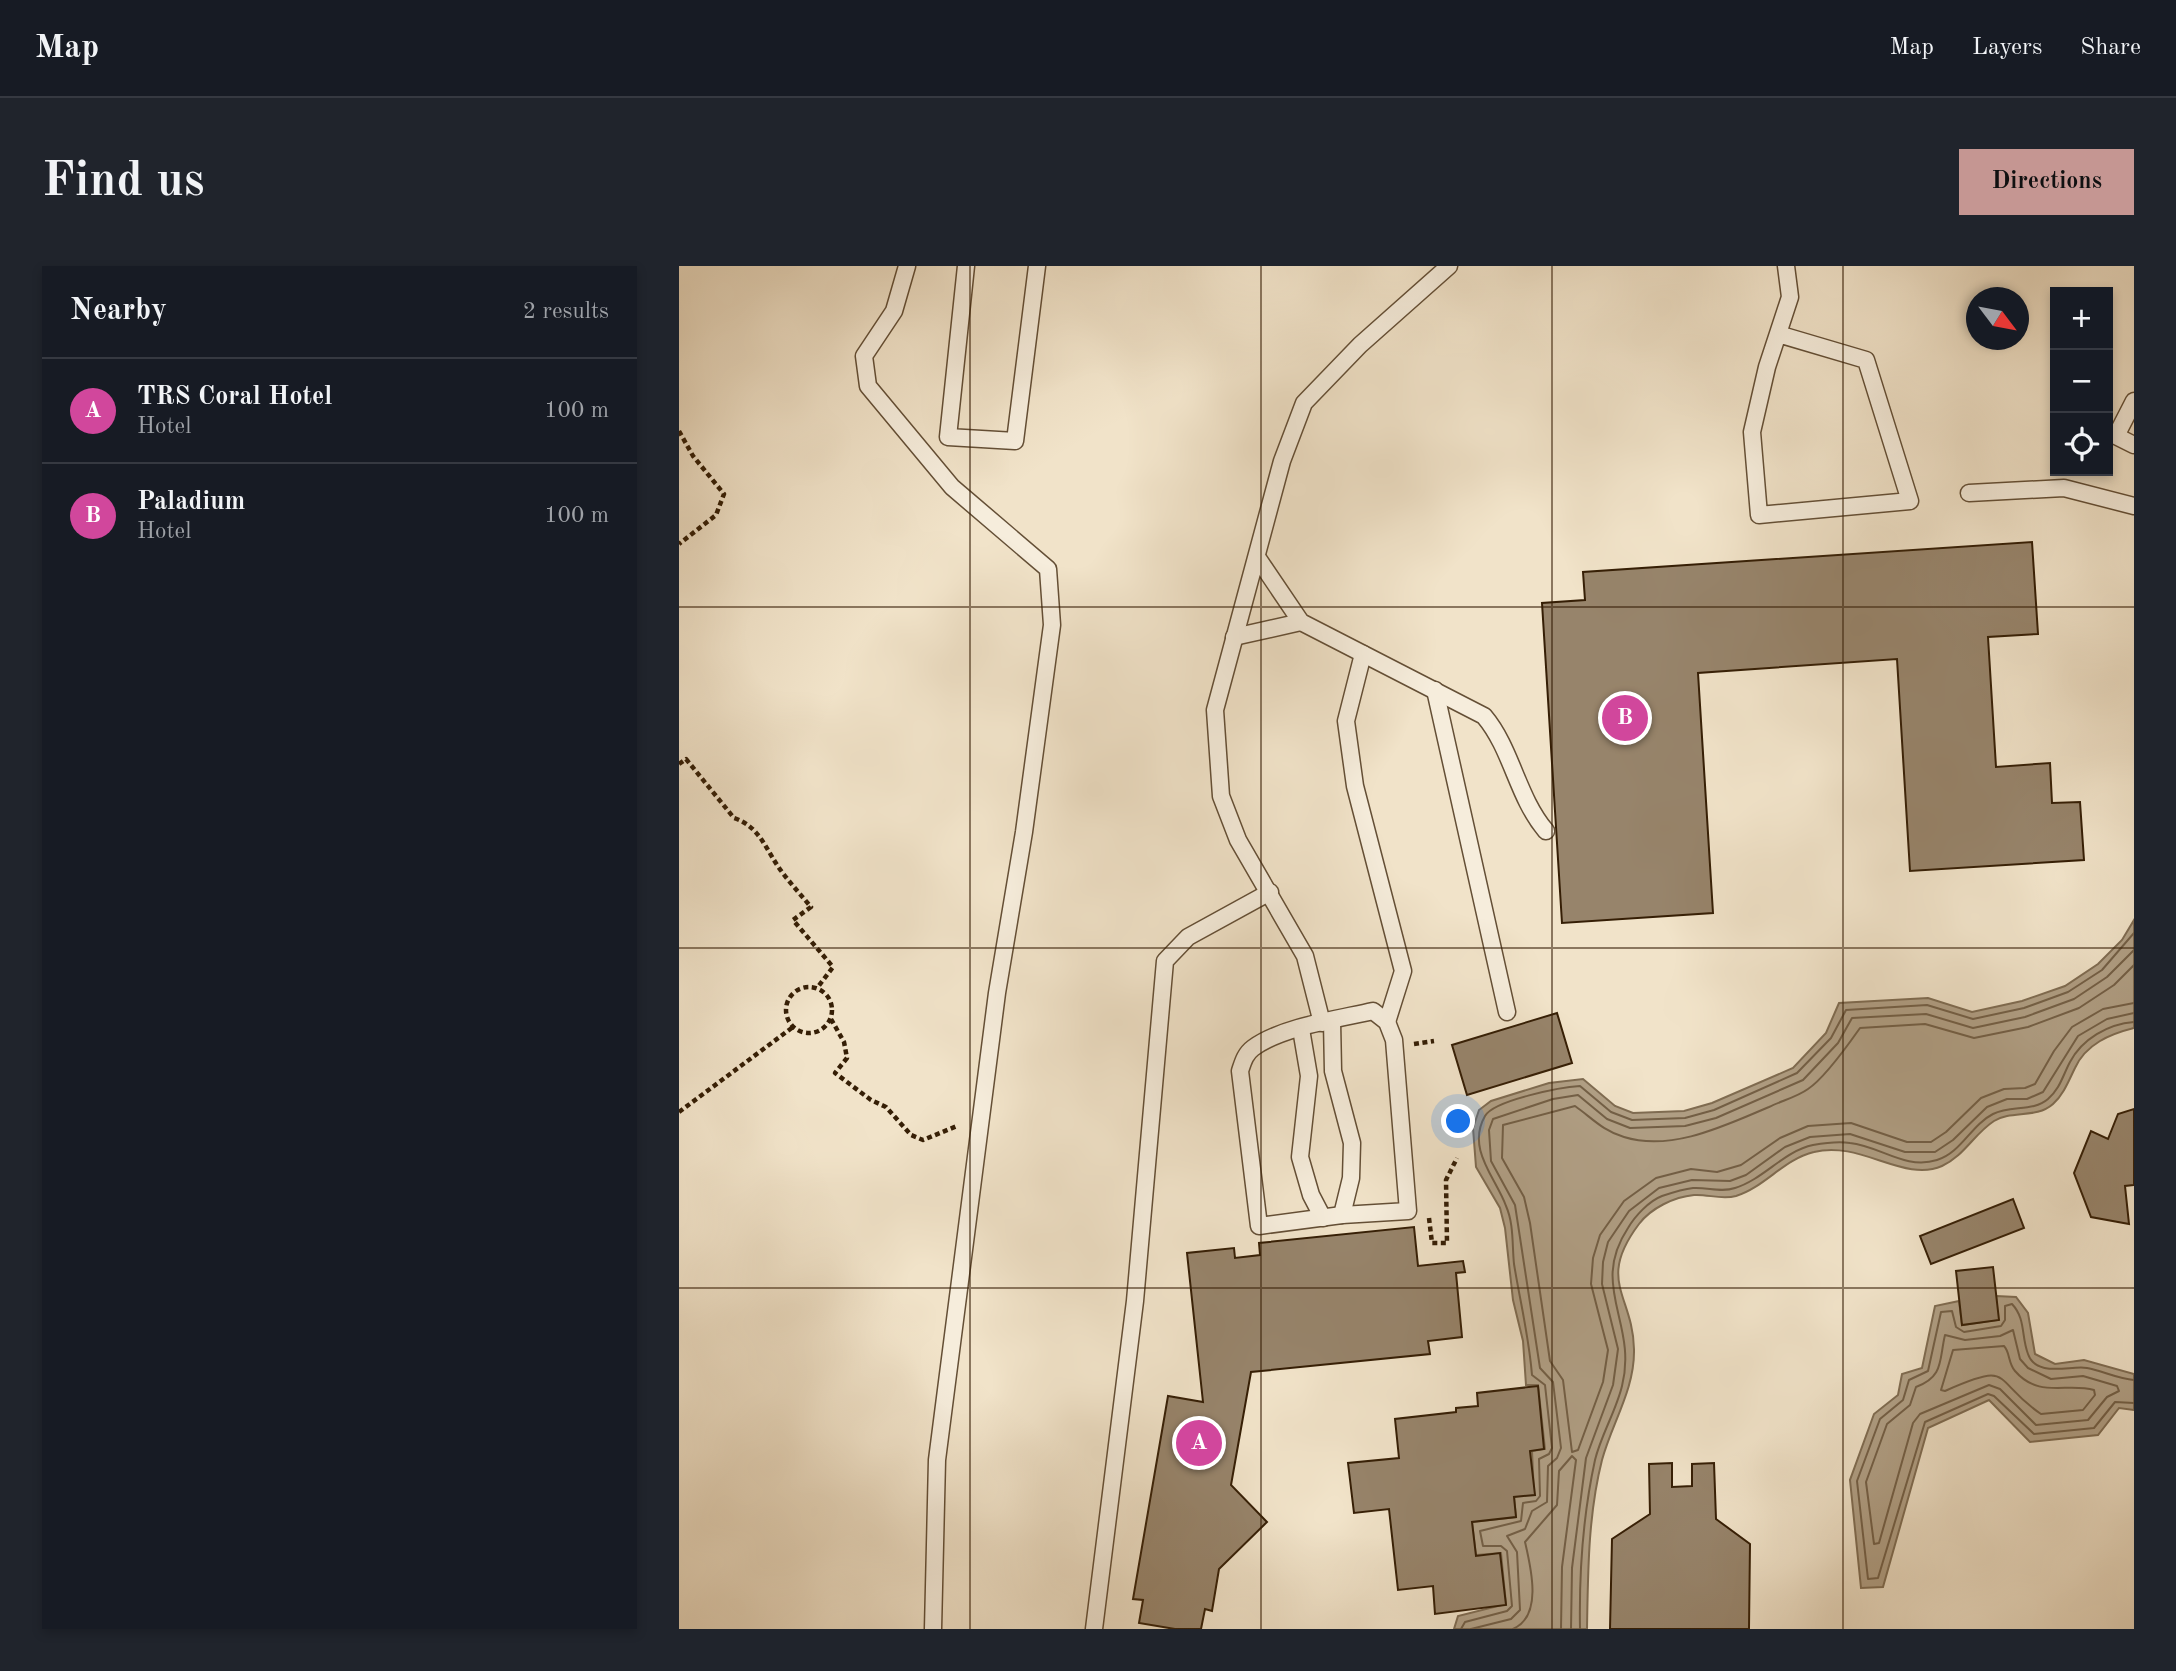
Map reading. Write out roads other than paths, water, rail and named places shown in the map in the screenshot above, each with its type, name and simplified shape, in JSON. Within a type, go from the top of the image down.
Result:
[{"type":"lane","points":[[907,266],[894,311],[864,356],[868,386],[952,487],[1048,569],[1052,625],[1024,832],[997,993],[937,1460],[933,1629]]},
{"type":"lane","points":[[966,266],[948,436],[1015,441],[1037,266]]},
{"type":"lane","points":[[1778,334],[1866,360],[1910,501],[1759,515],[1752,432],[1778,334],[1790,297],[1786,266]]},
{"type":"lane","points":[[1342,1215],[1351,1178],[1352,1143],[1333,1071],[1327,1022],[1305,956],[1238,840],[1221,796],[1215,747],[1215,710],[1289,439],[1304,403],[1439,269]]},
{"type":"lane","points":[[2134,401],[2116,436],[2134,445]]},
{"type":"lane","points":[[1969,494],[2064,488],[2134,506]]},
{"type":"lane","points":[[1257,557],[1301,622],[1484,716],[1495,729],[1531,813],[1546,831]]},
{"type":"lane","points":[[1234,637],[1301,622]]},
{"type":"lane","points":[[1363,654],[1346,721],[1356,786],[1403,971],[1387,1022]]},
{"type":"lane","points":[[1435,690],[1507,1012]]},
{"type":"lane","points":[[1094,1629],[1135,1301],[1165,961],[1188,937],[1270,892]]},
{"type":"lane","points":[[1373,1011],[1387,1022],[1394,1040],[1408,1211],[1342,1215],[1259,1226],[1240,1071],[1243,1058],[1252,1048],[1277,1035],[1327,1022],[1373,1011]]},
{"type":"lane","points":[[1301,1029],[1310,1076],[1300,1157],[1311,1195],[1322,1218]]},
{"type":"water","points":[[2134,920],[2134,1028],[2116,1033],[2085,1052],[2060,1096],[2046,1109],[1994,1121],[1957,1157],[1942,1166],[1927,1170],[1912,1169],[1848,1152],[1814,1152],[1793,1161],[1736,1196],[1686,1196],[1663,1204],[1644,1218],[1626,1244],[1618,1274],[1632,1330],[1633,1364],[1627,1392],[1606,1446],[1597,1481],[1590,1544],[1587,1629],[1454,1629],[1458,1616],[1506,1604],[1501,1553],[1476,1555],[1472,1522],[1516,1517],[1514,1496],[1534,1494],[1532,1451],[1545,1449],[1538,1385],[1526,1385],[1523,1341],[1513,1300],[1505,1228],[1500,1208],[1476,1167],[1473,1128],[1479,1110],[1491,1101],[1549,1083],[1583,1079],[1615,1106],[1633,1113],[1684,1111],[1712,1103],[1793,1068],[1826,1033],[1839,1003],[1928,998],[1972,1012],[2022,1001],[2065,986],[2098,964],[2122,940]]},
{"type":"water","points":[[1996,1296],[2016,1297],[2028,1313],[2035,1354],[2055,1364],[2084,1360],[2134,1374],[2134,1410],[2119,1408],[2098,1435],[2030,1442],[1989,1400],[1928,1428],[1883,1587],[1861,1588],[1850,1480],[1874,1414],[1898,1395],[1902,1374],[1922,1368],[1935,1306],[1959,1301],[1962,1325],[1998,1320]]},
{"type":"place","name":"Paladium","points":[[1625,718]]},
{"type":"place","name":"TRS Coral Hotel","points":[[1199,1443]]}]
